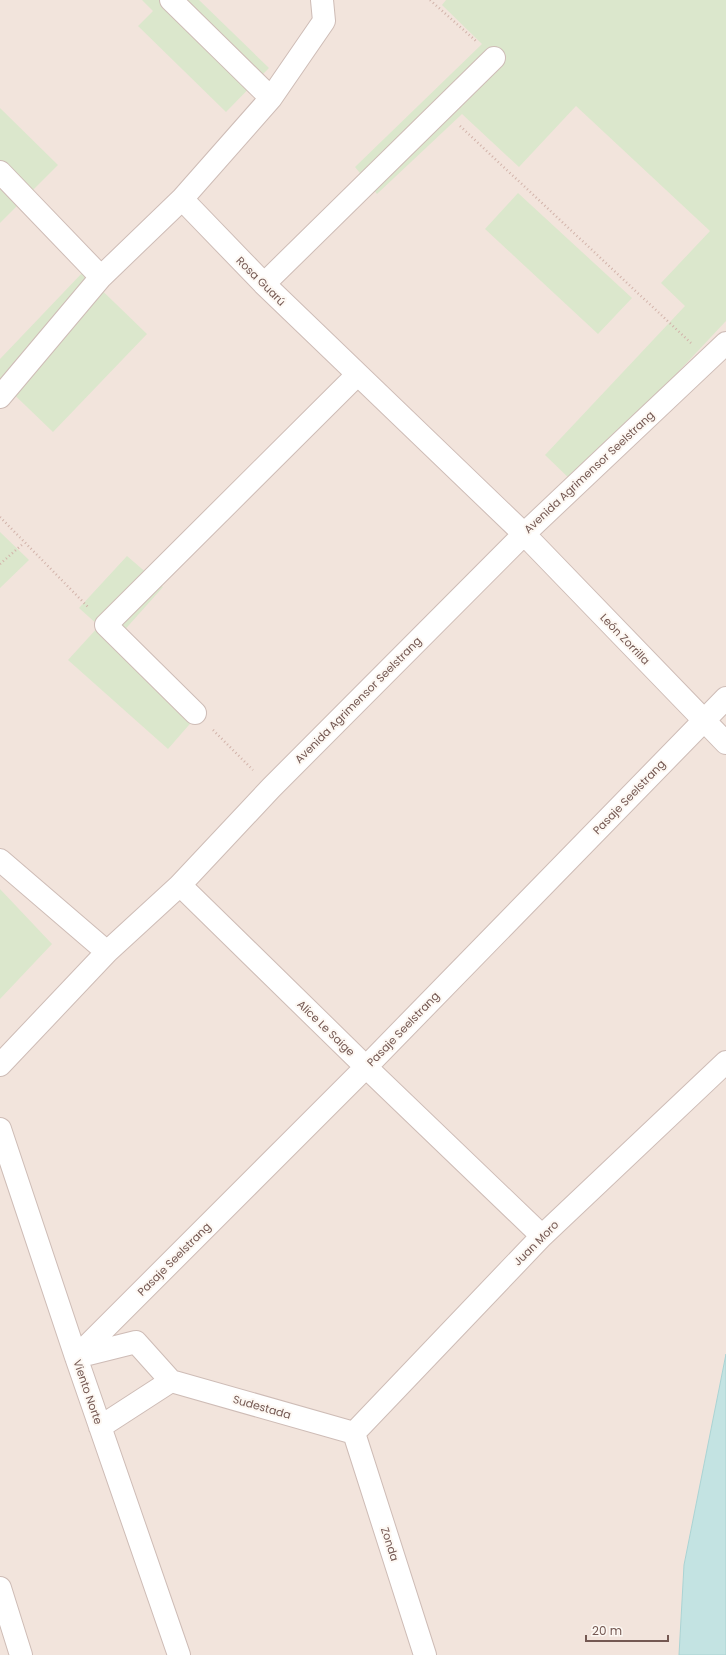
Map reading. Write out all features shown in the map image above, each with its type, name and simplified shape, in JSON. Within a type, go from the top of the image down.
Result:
[{"type":"street","points":[[171,0],[271,98]]},
{"type":"street","points":[[0,398],[101,277],[182,200],[271,98],[324,21],[322,0]]},
{"type":"street","points":[[264,284],[494,58]]},
{"type":"street","points":[[0,172],[101,277]]},
{"type":"street","name":"Rosa Guarú","points":[[182,200],[264,284],[357,375],[524,534]]},
{"type":"street","name":"Avenida Agrimensor Seelstrang","points":[[0,1065],[106,952],[180,885],[271,788],[524,534],[726,343]]},
{"type":"street","points":[[196,713],[106,625],[357,375]]},
{"type":"street","name":"León Zorrilla","points":[[524,534],[726,743]]},
{"type":"street","name":"Pasaje Seelstrang","points":[[76,1357],[366,1067],[726,698]]},
{"type":"street","points":[[0,860],[106,952]]},
{"type":"street","name":"Alice Le Saige","points":[[180,885],[542,1236]]},
{"type":"street","name":"Juan Moro","points":[[354,1433],[542,1236],[726,1062]]},
{"type":"street","name":"Viento Norte","points":[[0,1129],[76,1357],[179,1655]]},
{"type":"street","points":[[76,1357],[136,1342],[171,1381],[100,1427]]},
{"type":"street","name":"Sudestada","points":[[171,1381],[354,1433]]},
{"type":"street","name":"Zonda","points":[[354,1433],[425,1655]]},
{"type":"street","points":[[0,1588],[22,1655]]},
{"type":"path","points":[[430,0],[494,58]]},
{"type":"path","points":[[442,109],[709,360]]},
{"type":"path","points":[[0,517],[106,625]]},
{"type":"path","points":[[0,564],[24,543]]},
{"type":"path","points":[[196,713],[271,788]]},
{"type":"shaded area","points":[[0,0],[726,0],[726,1354],[684,1565],[679,1655],[0,1655]]},
{"type":"green space","points":[[142,0],[199,0],[269,68],[226,112],[138,26],[153,11]]},
{"type":"green space","points":[[446,0],[726,0],[726,321],[574,483],[545,455],[685,306],[661,283],[710,231],[576,106],[519,167],[462,114],[377,194],[355,167],[482,44],[442,5]]},
{"type":"green space","points":[[0,108],[58,165],[0,223]]},
{"type":"green space","points":[[518,193],[632,298],[598,334],[485,229]]},
{"type":"green space","points":[[83,272],[147,334],[53,432],[0,381],[0,359]]},
{"type":"green space","points":[[0,532],[29,560],[0,588]]},
{"type":"green space","points":[[127,556],[163,587],[112,644],[195,718],[168,749],[68,660],[99,626],[79,608]]},
{"type":"green space","points":[[0,889],[52,944],[0,999]]},
{"type":"water","points":[[726,1354],[726,1655],[679,1655],[684,1565]]}]
